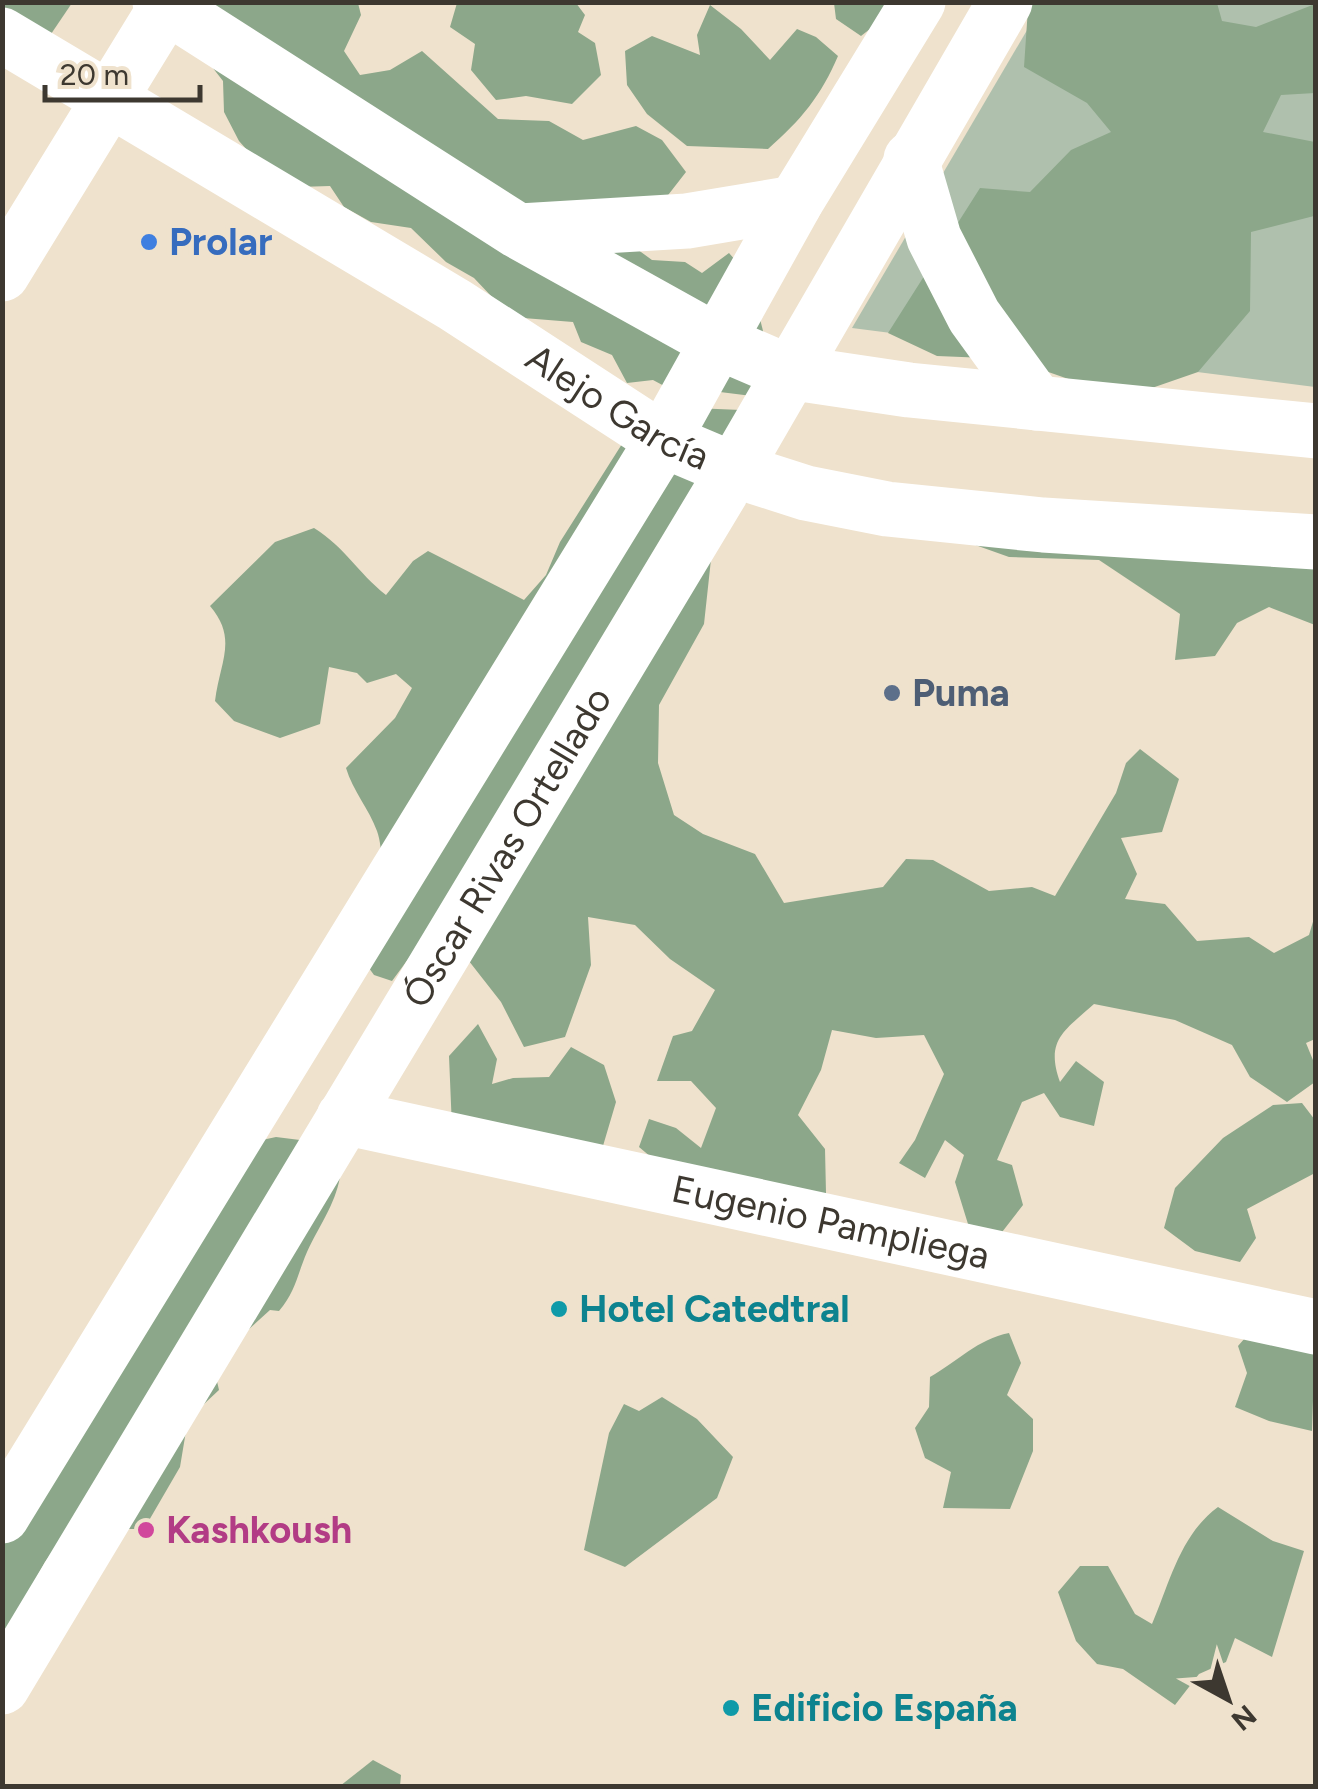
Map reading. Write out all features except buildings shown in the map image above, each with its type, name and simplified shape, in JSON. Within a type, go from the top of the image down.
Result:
[{"type":"street","points":[[2,33],[20,2]]},
{"type":"street","name":"Óscar Rivas Ortellado","points":[[2,1516],[663,440],[795,203],[918,2]]},
{"type":"street","name":"Óscar Rivas Ortellado","points":[[2,1687],[734,470],[1005,2]]},
{"type":"street","points":[[2,274],[163,4],[518,231],[716,341],[788,372],[1316,431]]},
{"type":"street","name":"Alejo García","points":[[2,33],[108,101],[456,304],[663,440],[734,470],[806,493],[887,509],[1043,525],[1316,542]]},
{"type":"street","points":[[911,160],[934,238],[974,316],[1036,402]]},
{"type":"street","points":[[518,231],[687,221],[795,203]]},
{"type":"street","name":"Eugenio Pampliega","points":[[344,1118],[1316,1327]]},
{"type":"green space","points":[[3,3],[72,3],[51,34],[3,13]]},
{"type":"green space","points":[[196,3],[358,3],[361,15],[344,51],[360,75],[390,70],[422,51],[498,119],[549,121],[583,140],[636,126],[662,140],[686,172],[630,244],[652,260],[685,262],[702,273],[729,253],[759,287],[754,305],[765,350],[752,396],[720,392],[696,403],[653,380],[627,383],[612,355],[581,342],[573,322],[511,317],[474,278],[446,262],[411,228],[371,222],[344,207],[330,186],[298,187],[264,169],[239,141],[224,112],[223,81],[209,63]]},
{"type":"green space","points":[[457,3],[576,3],[585,15],[578,32],[595,43],[601,75],[572,104],[526,96],[496,100],[471,70],[475,44],[450,27]]},
{"type":"green space","points":[[834,3],[896,3],[893,11],[861,36],[836,19]]},
{"type":"green space","points":[[1034,3],[1217,3],[1222,21],[1256,27],[1315,4],[1315,93],[1281,95],[1263,132],[1315,142],[1314,216],[1251,232],[1250,311],[1198,372],[1123,398],[1011,359],[937,356],[888,333],[980,188],[1030,192],[1071,150],[1111,132],[1087,103],[1024,67],[1028,8]]},
{"type":"green space","points":[[1043,3],[1315,3],[1315,387],[852,328]]},
{"type":"green space","points":[[710,5],[741,29],[770,60],[797,29],[816,37],[838,56],[809,107],[768,149],[687,146],[647,114],[627,85],[625,51],[652,36],[700,55],[697,35]]},
{"type":"green space","points":[[646,406],[741,410],[769,481],[739,510],[392,981],[374,975],[366,964],[379,898],[380,845],[374,823],[346,768],[395,718],[412,688],[396,674],[367,683],[357,673],[329,667],[320,724],[280,738],[234,721],[215,701],[225,640],[210,606],[275,542],[314,528],[386,595],[413,561],[428,551],[524,600],[546,575],[560,542]]},
{"type":"green space","points":[[905,520],[1315,555],[1315,625],[1269,607],[1237,623],[1215,656],[1175,660],[1180,614],[1099,560],[1009,557]]},
{"type":"green space","points":[[713,541],[704,624],[659,705],[658,763],[674,815],[703,834],[755,854],[784,903],[883,887],[906,859],[933,860],[989,891],[1032,887],[1055,896],[1116,793],[1126,763],[1140,749],[1179,779],[1162,832],[1121,838],[1137,874],[1125,899],[1165,904],[1197,941],[1249,937],[1274,953],[1309,935],[1315,915],[1315,1039],[1306,1043],[1315,1065],[1315,1082],[1287,1102],[1250,1077],[1232,1045],[1175,1020],[1094,1004],[1060,1037],[1055,1056],[1060,1082],[1076,1061],[1104,1082],[1094,1126],[1060,1117],[1044,1093],[1022,1102],[997,1160],[1012,1165],[1023,1205],[999,1236],[968,1224],[955,1182],[964,1155],[945,1140],[925,1178],[899,1163],[915,1140],[944,1074],[924,1035],[876,1038],[832,1030],[821,1070],[798,1115],[825,1149],[826,1193],[694,1193],[639,1147],[649,1119],[676,1128],[701,1148],[716,1108],[691,1081],[657,1081],[673,1036],[692,1031],[715,990],[670,959],[635,925],[588,917],[591,965],[565,1037],[524,1047],[501,1002],[465,956]]},
{"type":"green space","points":[[478,1024],[497,1059],[492,1084],[513,1078],[549,1077],[571,1047],[604,1065],[616,1102],[600,1156],[452,1128],[449,1056]]},
{"type":"green space","points":[[1302,1103],[1315,1120],[1315,1173],[1247,1209],[1256,1238],[1240,1262],[1195,1251],[1164,1228],[1175,1188],[1223,1138],[1273,1105]]},
{"type":"green space","points":[[276,1137],[300,1140],[340,1177],[331,1206],[289,1297],[279,1311],[270,1310],[248,1330],[216,1377],[219,1390],[188,1419],[180,1467],[144,1529],[115,1529],[86,1506],[45,1562],[3,1639],[8,1506],[24,1440],[38,1412],[253,1142]]},
{"type":"green space","points":[[1258,1323],[1315,1340],[1312,1431],[1269,1421],[1235,1407],[1247,1373],[1238,1346]]},
{"type":"green space","points":[[1009,1333],[1021,1363],[1007,1395],[1033,1419],[1033,1451],[1010,1509],[943,1508],[951,1472],[925,1458],[915,1428],[929,1407],[930,1377],[978,1345]]},
{"type":"green space","points":[[662,1397],[697,1419],[733,1457],[717,1498],[625,1567],[584,1550],[609,1433],[624,1404],[639,1411]]},
{"type":"green space","points":[[1218,1507],[1273,1541],[1304,1551],[1272,1657],[1235,1638],[1226,1662],[1199,1674],[1175,1705],[1123,1669],[1097,1664],[1076,1641],[1058,1592],[1080,1566],[1108,1566],[1135,1614],[1152,1624],[1185,1545]]},
{"type":"green space","points":[[373,1760],[401,1775],[400,1786],[340,1786]]},
{"type":"place","name":"Prolar","points":[[149,242]]},
{"type":"place","name":"Puma","points":[[892,693]]},
{"type":"place","name":"Hotel Catedtral","points":[[559,1309]]},
{"type":"place","name":"Kashkoush","points":[[146,1530]]},
{"type":"place","name":"Edificio España","points":[[731,1708]]}]
